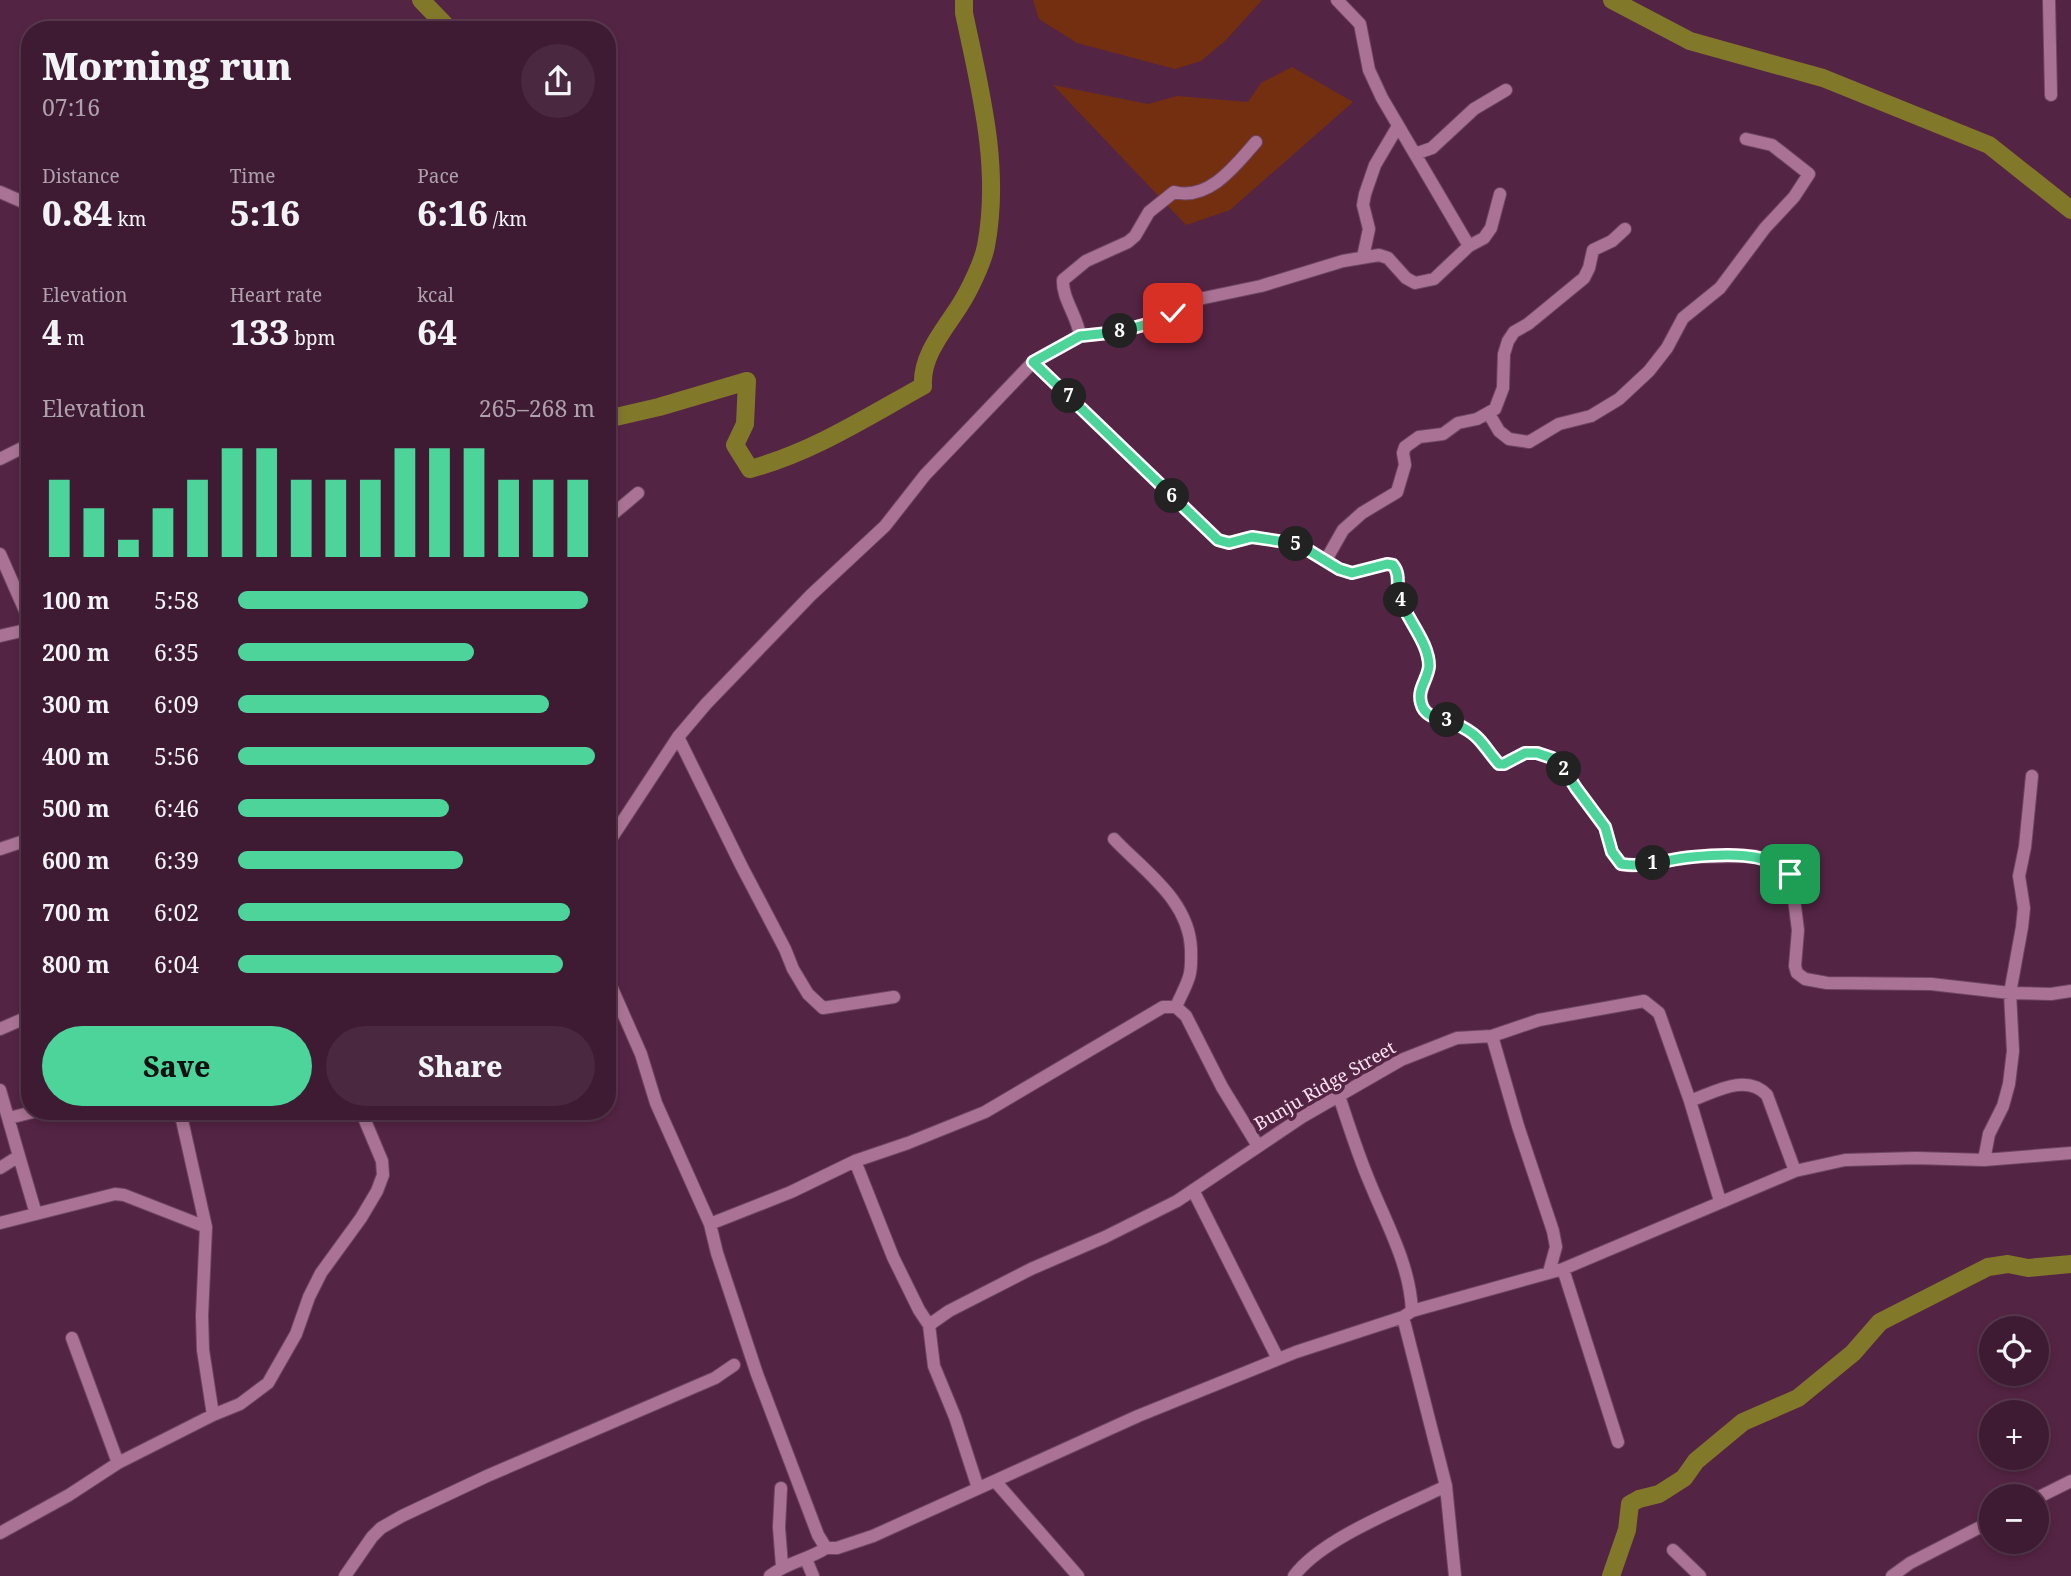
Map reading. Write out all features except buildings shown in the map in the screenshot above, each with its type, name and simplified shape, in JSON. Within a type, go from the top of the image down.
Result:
[{"type":"street","points":[[1337,0],[1360,24],[1369,70],[1398,126],[1469,246]]},
{"type":"street","points":[[2049,0],[2052,95]]},
{"type":"street","points":[[1415,154],[1432,148],[1474,109],[1506,90]]},
{"type":"street","points":[[1363,257],[1369,229],[1363,205],[1365,194],[1375,165],[1398,126]]},
{"type":"street","points":[[1489,414],[1508,439],[1529,442],[1559,424],[1591,416],[1619,399],[1649,370],[1667,348],[1683,317],[1720,288],[1765,228],[1794,197],[1809,174],[1772,145],[1745,139]]},
{"type":"street","points":[[1080,336],[1063,288],[1063,280],[1086,261],[1128,242],[1135,236],[1149,212],[1174,192],[1192,194],[1219,181],[1256,142]]},
{"type":"street","points":[[0,192],[21,201]]},
{"type":"street","points":[[616,831],[678,737],[713,696],[802,605],[885,526],[925,475],[1033,362],[1080,336],[1118,332],[1140,326],[1214,294],[1261,286],[1343,261],[1379,255],[1388,258],[1406,278],[1415,283],[1434,279],[1469,246],[1484,238],[1491,228],[1500,194]]},
{"type":"street","points":[[1326,560],[1343,530],[1362,513],[1397,492],[1405,465],[1405,447],[1419,437],[1443,434],[1458,423],[1489,414],[1499,402],[1503,388],[1504,354],[1514,332],[1528,324],[1584,278],[1593,250],[1625,229]]},
{"type":"street","points":[[1033,362],[1218,540],[1229,543],[1252,537],[1298,544],[1314,556],[1352,573],[1387,564],[1393,565],[1398,575],[1399,594],[1426,651],[1429,667],[1421,688],[1421,703],[1425,711],[1432,717],[1450,721],[1474,734],[1485,743],[1499,764],[1525,753],[1537,753],[1561,764],[1605,827],[1612,852],[1621,864],[1633,866],[1692,857],[1755,856],[1782,865],[1790,874],[1793,891],[1798,930],[1795,966],[1797,973],[1805,979],[1827,983],[1931,984],[2010,993],[2051,994],[2071,991]]},
{"type":"street","points":[[0,459],[21,448]]},
{"type":"street","points":[[616,509],[638,494]]},
{"type":"street","points":[[0,554],[21,602]]},
{"type":"street","points":[[0,636],[21,631]]},
{"type":"street","points":[[678,737],[785,948],[793,970],[808,994],[823,1008],[894,997]]},
{"type":"street","points":[[1984,1160],[1989,1134],[2003,1106],[2009,1084],[2013,1051],[2010,993],[2024,908],[2019,876],[2025,847],[2032,776]]},
{"type":"street","points":[[1114,839],[1172,897],[1184,919],[1191,943],[1190,975],[1176,1007]]},
{"type":"street","points":[[0,849],[21,842]]},
{"type":"street","points":[[616,997],[641,1054],[656,1103],[710,1224],[757,1374],[818,1535],[826,1548]]},
{"type":"street","name":"Bunju Ridge Street","points":[[929,1325],[949,1311],[1031,1269],[1142,1219],[1193,1191],[1317,1107],[1401,1060],[1457,1038],[1492,1036],[1539,1020],[1644,1001],[1658,1013],[1690,1101],[1720,1202]]},
{"type":"street","points":[[710,1224],[791,1192],[855,1161],[985,1112],[1163,1007],[1176,1007],[1186,1016],[1258,1146]]},
{"type":"street","points":[[0,1029],[21,1020]]},
{"type":"street","points":[[1492,1036],[1553,1231],[1556,1247],[1549,1272]]},
{"type":"street","points":[[1690,1101],[1731,1086],[1758,1085],[1767,1095],[1795,1171]]},
{"type":"street","points":[[0,1090],[36,1214]]},
{"type":"street","points":[[1339,1096],[1365,1170],[1409,1278],[1407,1314],[1446,1486],[1455,1576]]},
{"type":"street","points":[[9,1118],[21,1115]]},
{"type":"street","points":[[182,1120],[206,1227],[203,1350],[213,1415]]},
{"type":"street","points":[[0,1533],[118,1464],[240,1404],[268,1383],[296,1334],[321,1273],[377,1191],[383,1175],[382,1161],[365,1120]]},
{"type":"street","points":[[770,1576],[782,1566],[806,1559],[826,1548],[837,1548],[873,1536],[1138,1416],[1278,1359],[1407,1314],[1563,1269],[1795,1171],[1845,1160],[1984,1160],[2071,1153]]},
{"type":"street","points":[[0,1168],[19,1156]]},
{"type":"street","points":[[855,1161],[893,1257],[929,1325],[934,1366],[955,1417],[978,1488]]},
{"type":"street","points":[[1193,1191],[1278,1359]]},
{"type":"street","points":[[0,1223],[115,1194],[124,1195],[206,1227]]},
{"type":"street","points":[[1563,1269],[1618,1442]]},
{"type":"street","points":[[72,1338],[118,1464]]},
{"type":"street","points":[[345,1576],[381,1528],[487,1476],[706,1382],[734,1365]]},
{"type":"street","points":[[2049,1492],[2071,1480]]},
{"type":"street","points":[[995,1481],[1079,1576]]},
{"type":"street","points":[[1285,1576],[1294,1576],[1304,1563],[1331,1545],[1446,1486]]},
{"type":"street","points":[[780,1488],[782,1566]]},
{"type":"street","points":[[1892,1576],[1910,1563],[1979,1528]]},
{"type":"street","points":[[1673,1550],[1700,1576]]},
{"type":"street","points":[[806,1559],[813,1576]]},
{"type":"shaded area","points":[[1033,0],[1262,0],[1226,40],[1201,61],[1175,69],[1077,43],[1039,19]]},
{"type":"shaded area","points":[[1292,67],[1353,102],[1230,210],[1186,225],[1053,85],[1148,104],[1177,96],[1248,102],[1261,83]]},
{"type":"waterway","points":[[421,0],[441,21]]},
{"type":"waterway","points":[[616,417],[747,381],[745,424],[735,445],[750,469],[818,443],[923,386],[923,375],[930,353],[964,299],[979,268],[986,246],[990,216],[987,128],[964,13],[964,0]]},
{"type":"waterway","points":[[1612,0],[1690,41],[1823,78],[1989,145],[2071,210]]},
{"type":"waterway","points":[[1611,1576],[1627,1530],[1630,1504],[1659,1494],[1684,1478],[1696,1461],[1743,1422],[1798,1398],[1853,1353],[1880,1322],[1988,1267],[2008,1264],[2028,1268],[2071,1264]]},
{"type":"route","points":[[1173,313],[1151,323],[1118,332],[1080,336],[1033,362],[1218,540],[1229,543],[1252,537],[1298,544],[1314,556],[1352,573],[1387,564],[1393,565],[1398,575],[1399,594],[1426,651],[1429,667],[1421,688],[1421,703],[1425,711],[1432,717],[1450,721],[1474,734],[1485,743],[1499,764],[1525,753],[1537,753],[1561,764],[1605,827],[1612,852],[1621,864],[1633,866],[1692,857],[1755,856],[1782,865],[1790,874]]}]
